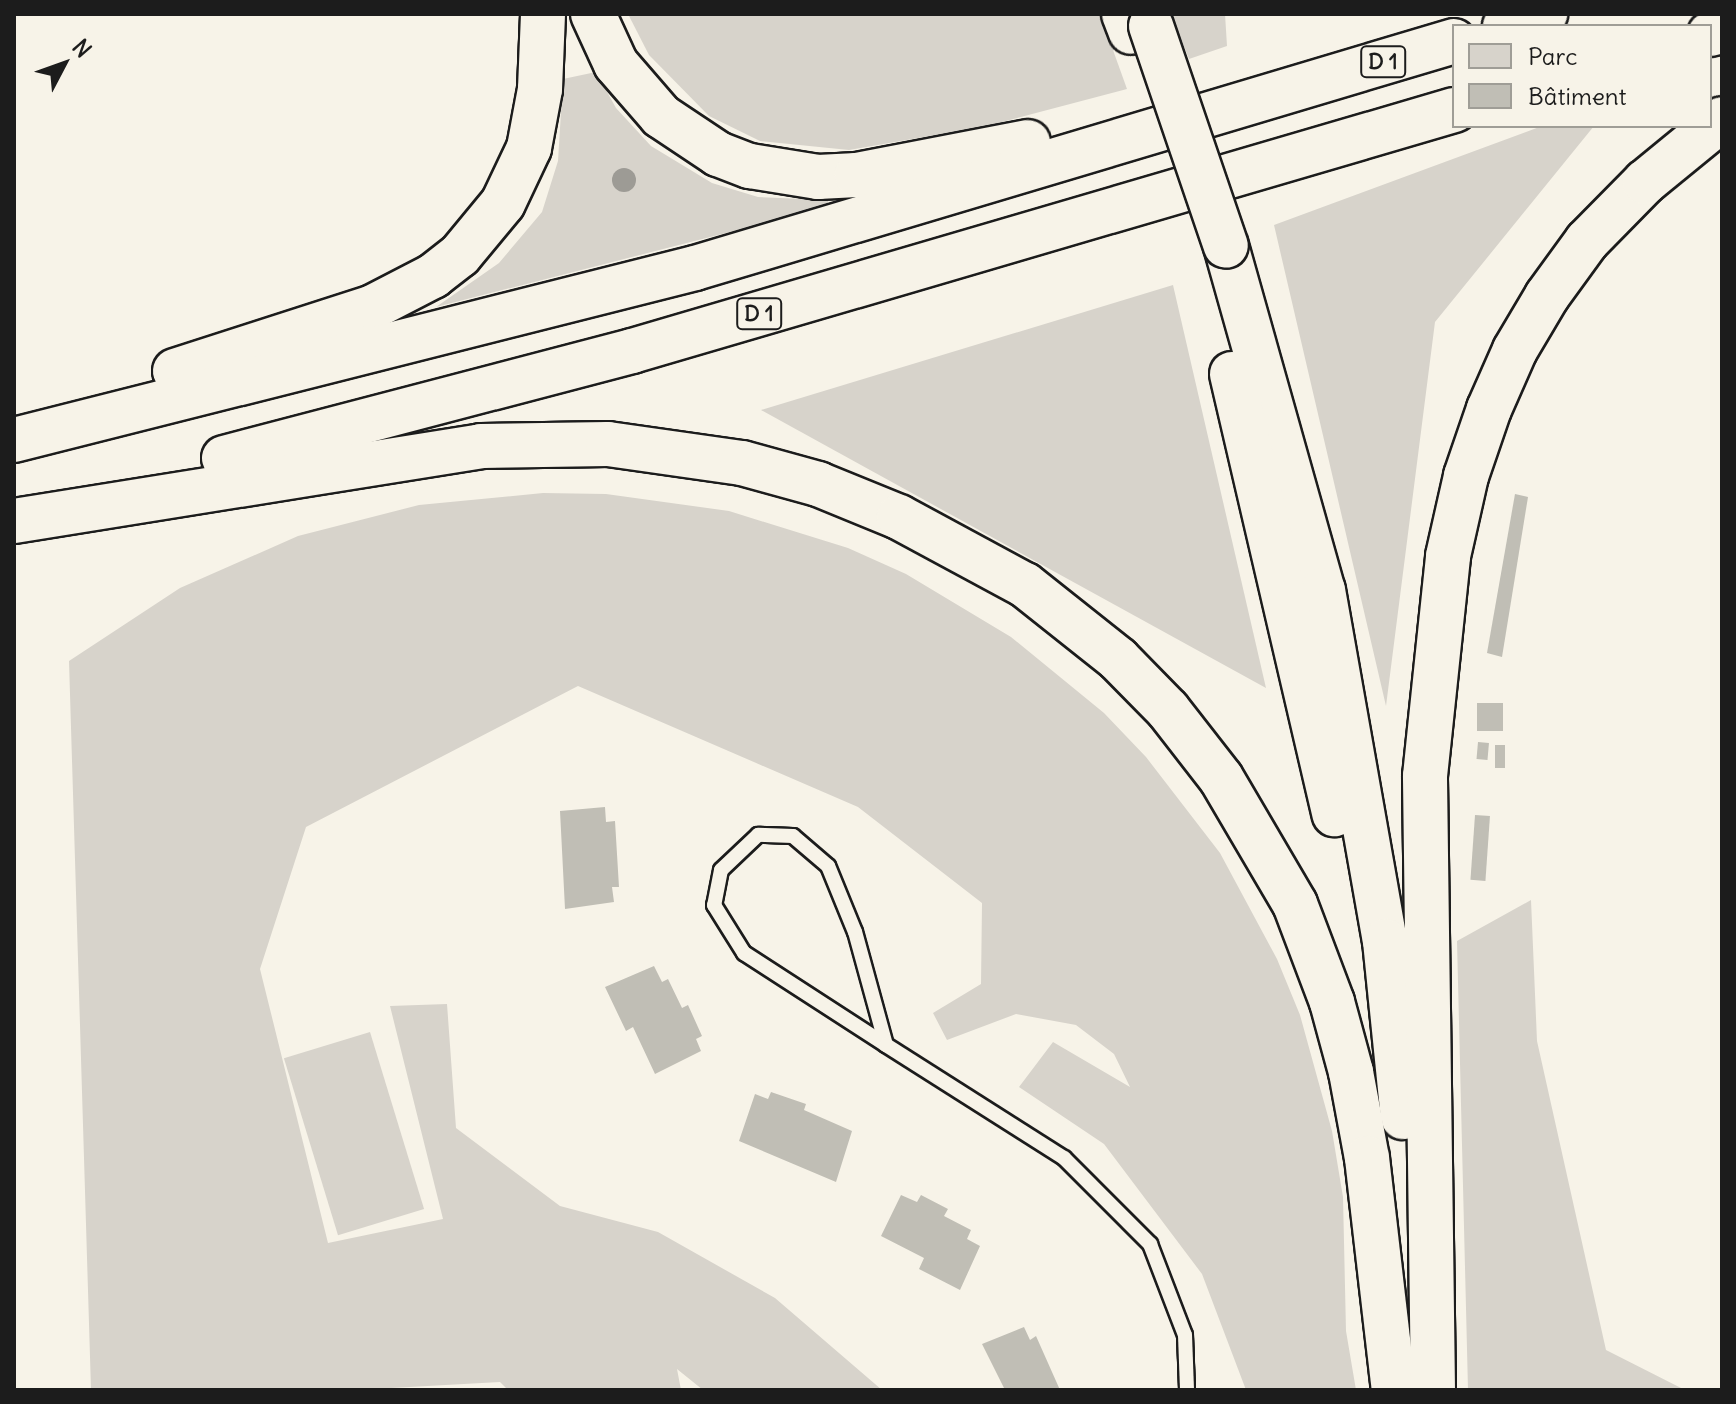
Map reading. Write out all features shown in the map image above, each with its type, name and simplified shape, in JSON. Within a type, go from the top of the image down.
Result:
[{"type":"highway","points":[[27,424],[291,337],[404,294],[433,276],[483,230],[517,176],[536,119],[543,14]]},
{"type":"highway","points":[[593,14],[637,91],[689,137],[750,166],[818,177],[891,170],[1002,149],[1470,14]]},
{"type":"highway","points":[[1512,24],[1545,14]]},
{"type":"highway","points":[[1138,22],[1214,249],[1326,606],[1385,941],[1432,1390]]},
{"type":"highway","name":"D 1","points":[[27,424],[695,268],[1452,42]]},
{"type":"highway","name":"D 1","points":[[14,521],[62,511],[146,479],[632,351],[1452,111]]},
{"type":"highway","points":[[1432,1390],[1425,776],[1448,556],[1466,476],[1489,409],[1515,350],[1547,296],[1587,241],[1645,182],[1711,128]]},
{"type":"highway","points":[[1214,249],[1365,963],[1388,1094],[1403,1267],[1404,1390]]},
{"type":"highway","points":[[62,511],[481,446],[608,444],[742,463],[818,484],[899,517],[1025,585],[1118,659],[1168,710],[1221,778],[1295,904],[1332,1002],[1351,1072],[1367,1158],[1394,1390]]},
{"type":"lane","points":[[886,1045],[855,932],[828,866],[793,836],[758,835],[721,870],[714,905],[744,953],[886,1045],[1064,1158],[1150,1244],[1185,1335],[1187,1390]]},
{"type":"green space","points":[[628,14],[1100,14],[1127,89],[987,126],[849,150],[760,141],[709,116],[649,55]]},
{"type":"green space","points":[[1171,14],[1225,14],[1227,46],[1189,59]]},
{"type":"green space","points":[[596,72],[616,108],[651,146],[712,183],[758,197],[828,200],[828,207],[436,307],[499,263],[542,212],[558,161],[563,79]]},
{"type":"green space","points":[[1537,128],[1592,128],[1435,322],[1386,706],[1274,225]]},
{"type":"green space","points":[[1173,285],[1266,688],[761,410]]},
{"type":"green space","points":[[543,493],[606,494],[729,511],[848,548],[906,574],[1011,637],[1104,713],[1146,757],[1220,853],[1277,959],[1300,1015],[1332,1131],[1343,1197],[1346,1331],[1356,1390],[1246,1390],[1202,1274],[1104,1144],[1019,1087],[1053,1042],[1130,1087],[1114,1054],[1076,1025],[1016,1014],[947,1040],[933,1013],[981,984],[982,903],[858,807],[578,686],[306,827],[260,969],[328,1243],[443,1219],[390,1006],[447,1004],[456,1128],[560,1206],[658,1232],[775,1298],[882,1390],[703,1390],[677,1369],[681,1390],[508,1390],[500,1382],[355,1390],[91,1390],[69,661],[180,588],[298,536],[419,505]]},
{"type":"green space","points":[[1531,900],[1537,1041],[1606,1350],[1685,1390],[1468,1390],[1457,941]]},
{"type":"green space","points":[[370,1032],[424,1209],[338,1235],[284,1058]]},
{"type":"building","points":[[1515,494],[1528,497],[1502,657],[1487,653]]},
{"type":"building","points":[[1477,703],[1503,703],[1503,731],[1477,731]]},
{"type":"building","points":[[1478,742],[1489,743],[1487,760],[1477,759]]},
{"type":"building","points":[[1495,745],[1505,745],[1505,768],[1495,768]]},
{"type":"building","points":[[605,807],[606,822],[615,821],[619,887],[612,887],[614,902],[565,909],[560,811]]},
{"type":"building","points":[[1475,815],[1490,816],[1485,881],[1470,880]]},
{"type":"building","points":[[654,966],[662,982],[668,979],[682,1008],[688,1005],[702,1036],[696,1039],[701,1051],[655,1074],[633,1027],[626,1031],[605,987]]},
{"type":"building","points":[[771,1092],[806,1104],[804,1110],[852,1131],[836,1182],[739,1141],[755,1094],[768,1099]]},
{"type":"building","points":[[901,1195],[917,1202],[921,1195],[948,1209],[944,1216],[971,1230],[967,1239],[980,1246],[960,1290],[919,1269],[924,1258],[881,1236]]},
{"type":"building","points":[[1024,1327],[1030,1340],[1036,1336],[1060,1390],[1005,1390],[982,1344]]}]
